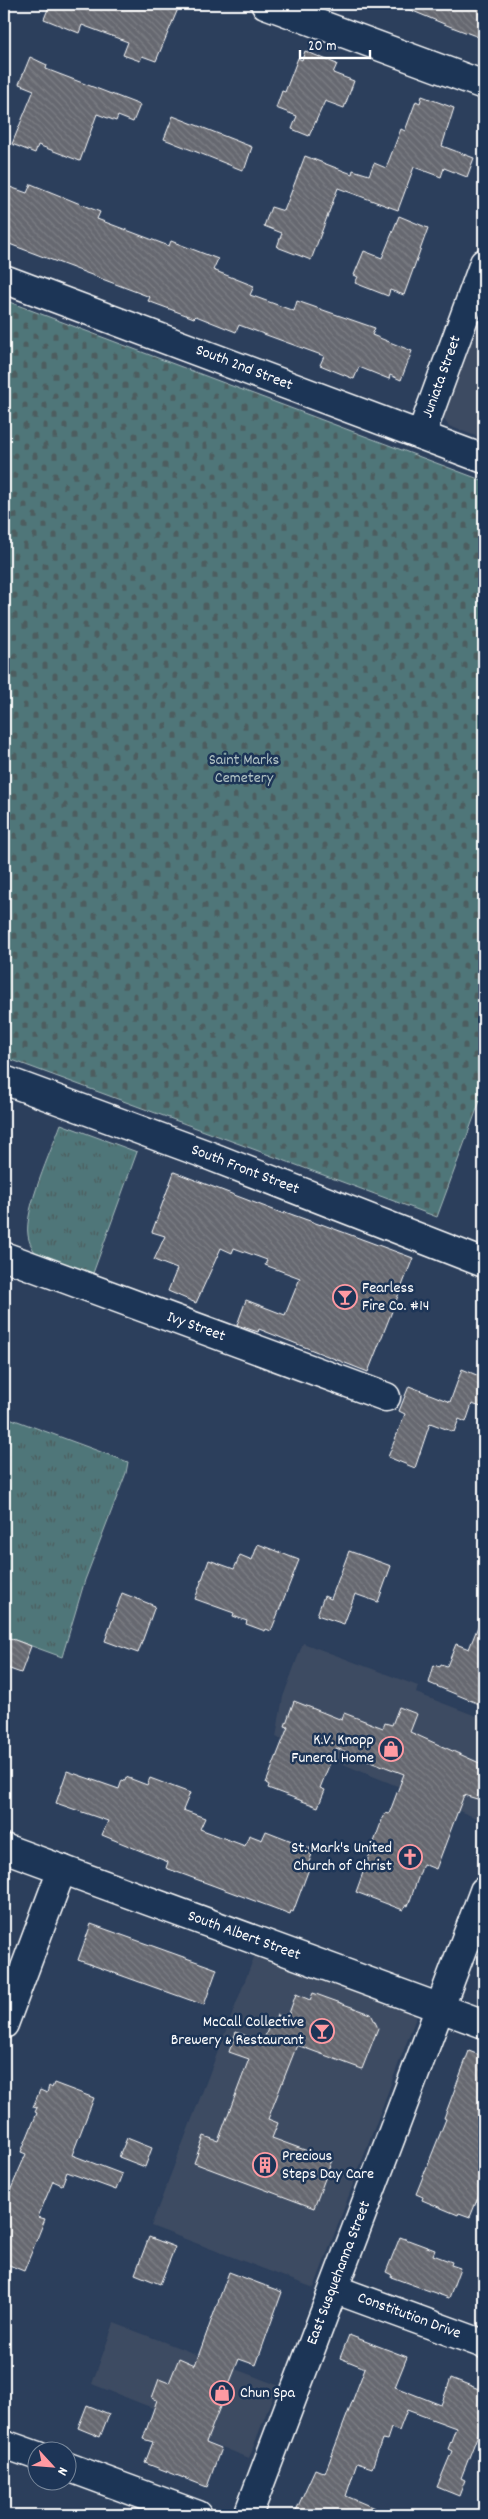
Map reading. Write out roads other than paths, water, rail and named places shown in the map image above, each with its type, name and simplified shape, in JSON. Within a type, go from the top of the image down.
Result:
[{"type":"street","points":[[266,4],[484,85]]},
{"type":"street","name":"Juniata Street","points":[[421,435],[484,263]]},
{"type":"street","name":"South 2nd Street","points":[[4,279],[484,459]]},
{"type":"street","name":"South Front Street","points":[[4,1080],[206,1154],[484,1263]]},
{"type":"street","name":"Ivy Street","points":[[6,1257],[386,1397]]},
{"type":"street","name":"South Albert Street","points":[[4,1848],[484,2024]]},
{"type":"street","points":[[4,2024],[62,1869]]},
{"type":"street","name":"East Susquehanna Street","points":[[248,2515],[484,1891]]},
{"type":"street","name":"Constitution Drive","points":[[334,2289],[484,2344]]},
{"type":"street","points":[[4,2444],[28,2452]]},
{"type":"street","points":[[78,2471],[198,2515]]},
{"type":"place","name":"Fearless Fire Co. #14","points":[[345,1297]]},
{"type":"place","name":"K.V. Knopp Funeral Home","points":[[391,1749]]},
{"type":"place","name":"St. Mark's United Church of Christ","points":[[410,1857]]},
{"type":"place","name":"McCall Collective Brewery & Restaurant","points":[[322,2031]]},
{"type":"place","name":"Precious Steps Day Care","points":[[265,2165]]},
{"type":"place","name":"Chun Spa","points":[[222,2393]]},
{"type":"park label","name":"Saint Marks Cemetery","points":[[244,769]]}]
